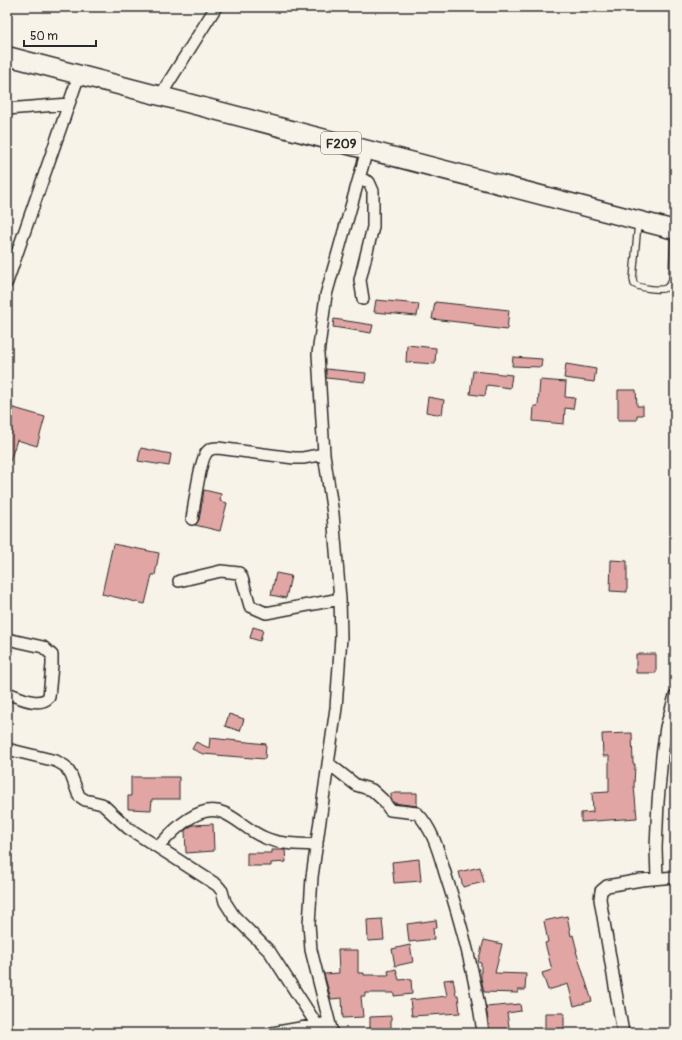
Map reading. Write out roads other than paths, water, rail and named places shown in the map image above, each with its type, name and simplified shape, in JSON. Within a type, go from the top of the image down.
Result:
[{"type":"main road","name":"F209","points":[[7,56],[674,229]]},
{"type":"street","points":[[160,96],[216,7]]},
{"type":"street","points":[[7,282],[79,75]]},
{"type":"street","points":[[7,109],[69,104]]},
{"type":"street","points":[[272,1033],[317,1025],[331,1028],[313,957],[309,924],[312,877],[336,708],[341,637],[340,599],[333,514],[324,454],[318,354],[326,295],[367,150]]},
{"type":"street","points":[[359,178],[369,182],[373,191],[372,227],[360,280],[363,299]]},
{"type":"street","points":[[192,519],[197,484],[205,453],[210,449],[218,448],[294,458],[324,454]]},
{"type":"street","points":[[179,581],[221,570],[239,573],[242,578],[250,606],[266,613],[340,599]]},
{"type":"street","points":[[7,639],[43,647],[52,655],[50,690],[49,697],[46,700],[41,702],[33,701],[7,693]]},
{"type":"street","points":[[657,878],[656,848],[662,756],[666,727],[675,696]]},
{"type":"street","points":[[7,749],[56,761],[65,766],[71,775],[79,796],[85,800],[102,804],[128,828],[217,885],[222,891],[225,902],[234,916],[270,952],[317,1025]]},
{"type":"street","points":[[328,763],[356,785],[372,790],[383,800],[390,810],[417,813],[432,836],[452,894],[466,947],[483,1033]]},
{"type":"street","points":[[158,847],[182,822],[205,811],[215,810],[224,813],[261,837],[272,841],[317,845]]},
{"type":"street","points":[[623,1033],[600,899],[602,891],[608,886],[657,878],[675,877]]},
{"type":"lane","points":[[638,220],[633,279],[634,284],[638,287],[663,289],[668,286],[672,280],[674,229]]}]
